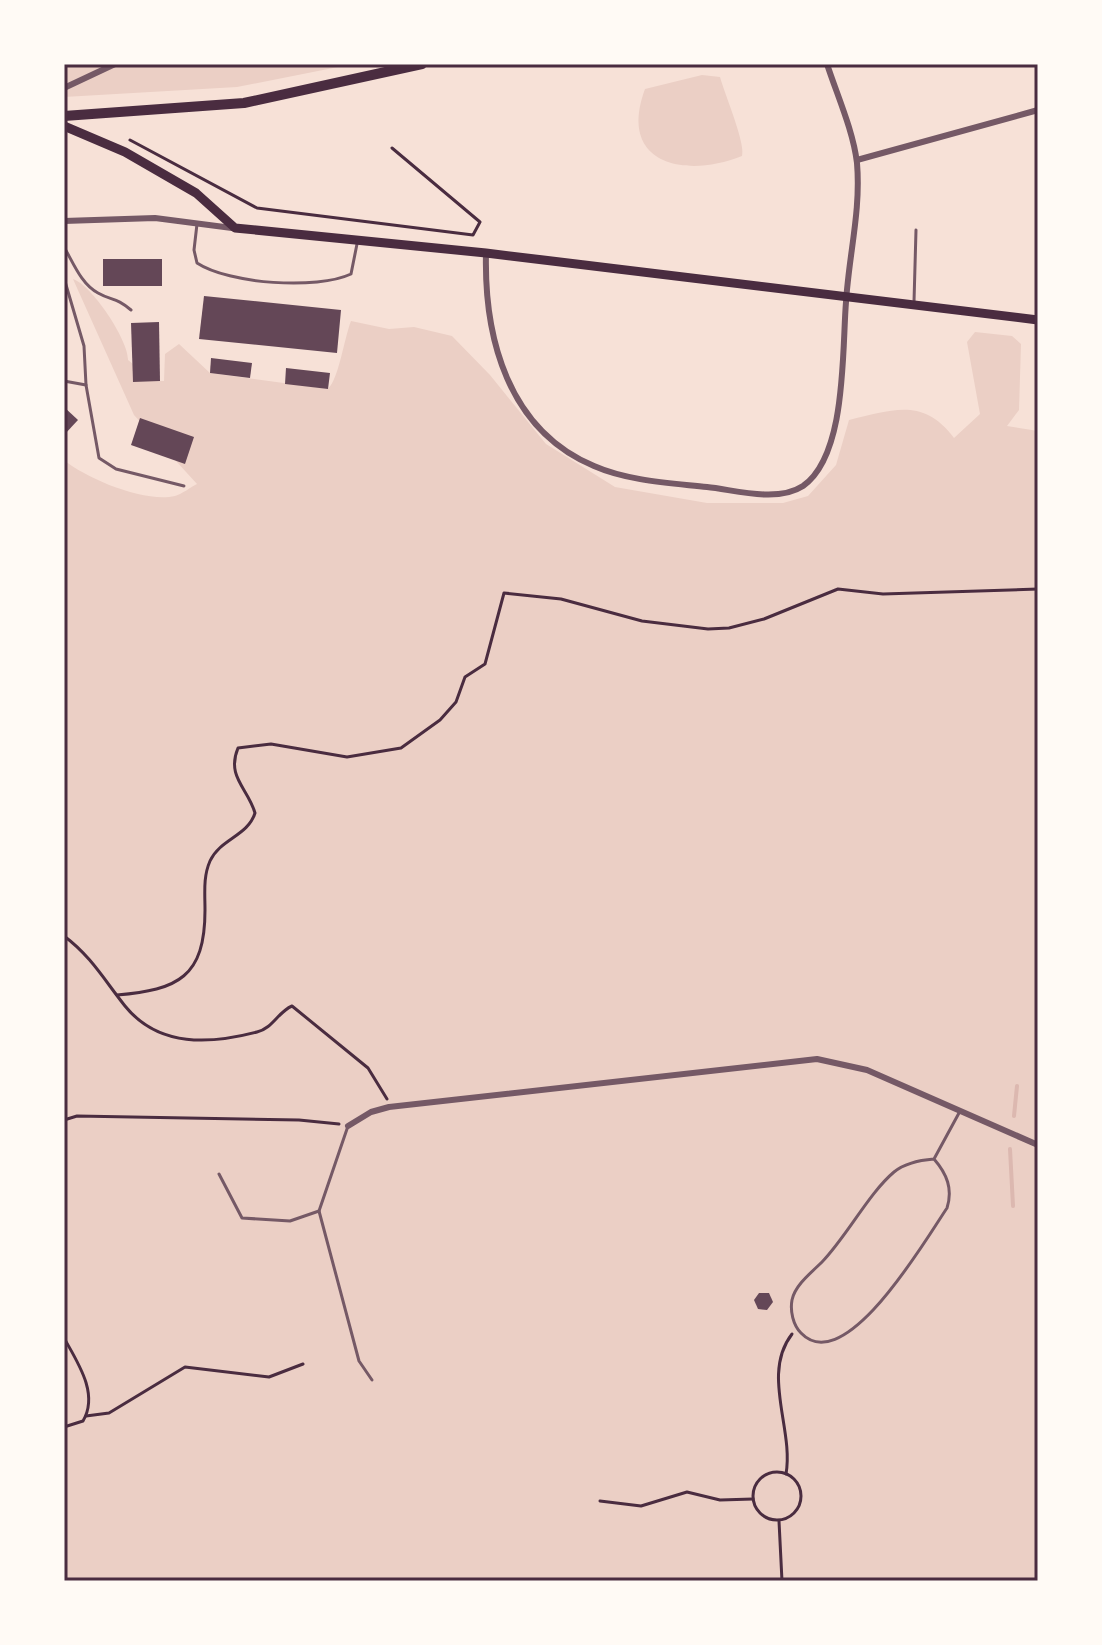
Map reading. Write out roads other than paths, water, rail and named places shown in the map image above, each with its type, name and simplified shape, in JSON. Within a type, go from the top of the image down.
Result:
[{"type":"main road","points":[[64,116],[244,103],[422,64]]},
{"type":"main road","points":[[64,126],[120,150],[196,193],[235,228],[486,253],[1038,320]]},
{"type":"street","points":[[64,88],[115,64]]},
{"type":"street","points":[[486,253],[489,325],[507,380],[532,420],[563,447],[595,466],[683,484],[778,494],[792,491],[812,478],[832,433],[841,383],[846,299],[858,212],[857,160],[827,64]]},
{"type":"street","points":[[857,160],[1038,110]]},
{"type":"street","points":[[64,221],[197,221],[235,228]]},
{"type":"street","points":[[348,1126],[371,1112],[389,1107],[817,1059],[867,1070],[1038,1145]]},
{"type":"lane","points":[[197,221],[194,250],[197,263],[207,270],[265,281],[326,283],[341,279],[351,274],[358,241]]},
{"type":"lane","points":[[914,305],[916,230]]},
{"type":"lane","points":[[64,247],[82,279],[98,293],[116,297],[131,310]]},
{"type":"lane","points":[[64,278],[84,346],[86,385],[99,458],[105,464],[184,486]]},
{"type":"lane","points":[[64,381],[86,385]]},
{"type":"lane","points":[[934,1159],[961,1110]]},
{"type":"lane","points":[[348,1126],[319,1211],[359,1361],[372,1380]]},
{"type":"lane","points":[[934,1159],[942,1168],[951,1195],[947,1208],[878,1304],[837,1341],[814,1343],[796,1329],[791,1302],[800,1285],[832,1252],[894,1172],[916,1162],[934,1159]]},
{"type":"lane","points":[[219,1174],[242,1218],[290,1221],[319,1211]]},
{"type":"waterway","points":[[1014,1116],[1017,1086]]},
{"type":"waterway","points":[[1010,1149],[1013,1206]]}]
